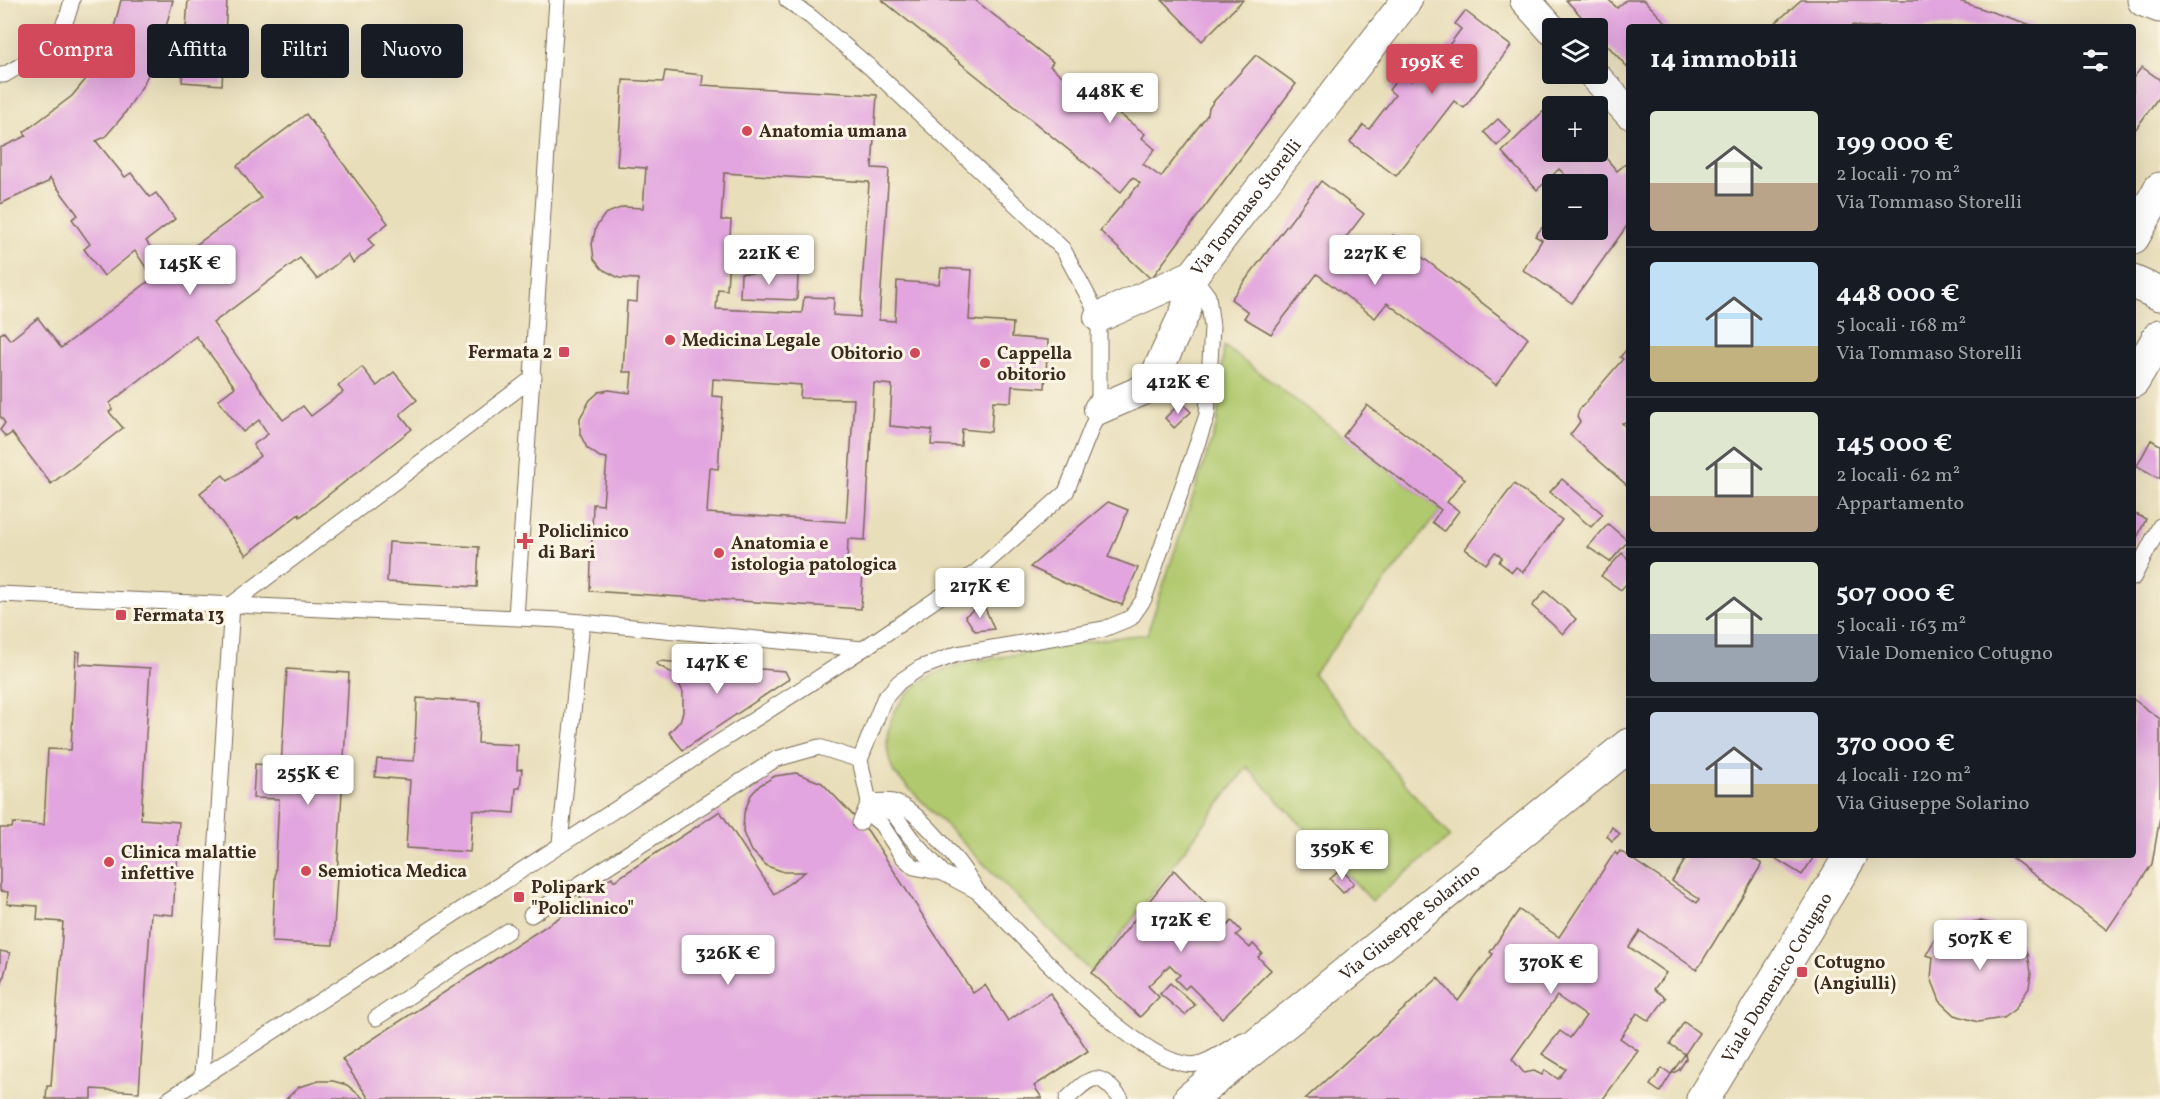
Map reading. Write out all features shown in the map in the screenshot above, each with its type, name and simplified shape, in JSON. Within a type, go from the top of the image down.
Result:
[{"type":"main road","points":[[2144,0],[2160,6]]},
{"type":"main road","points":[[2136,232],[2160,189]]},
{"type":"main road","points":[[2136,283],[2160,294]]},
{"type":"main road","points":[[2136,376],[2160,336]]},
{"type":"main road","name":"Via Giuseppe Solarino","points":[[1190,1099],[1626,748]]},
{"type":"main road","name":"Viale Domenico Cotugno","points":[[1703,1099],[1849,858]]},
{"type":"street","name":"Via Tommaso Storelli","points":[[1099,409],[1150,387],[1186,310],[1193,275],[1407,0]]},
{"type":"street","points":[[1525,0],[1542,19]]},
{"type":"street","points":[[1602,84],[1626,110]]},
{"type":"street","points":[[1099,316],[1193,275]]},
{"type":"lane","points":[[0,75],[4,75],[43,53],[68,20],[72,0]]},
{"type":"lane","points":[[516,617],[534,377],[557,0]]},
{"type":"lane","points":[[169,1099],[863,649],[975,573],[1066,492],[1099,409],[1099,316],[1063,249],[872,69],[811,17],[787,0]]},
{"type":"lane","points":[[865,812],[860,760],[884,699],[899,682],[920,668],[957,654],[1104,629],[1131,618],[1144,599],[1207,415],[1212,327],[1208,296],[1193,275]]},
{"type":"lane","points":[[202,1076],[232,604],[534,377]]},
{"type":"lane","points":[[2136,572],[2160,526]]},
{"type":"lane","points":[[0,594],[516,617],[863,649]]},
{"type":"lane","points":[[561,843],[582,622]]},
{"type":"lane","points":[[531,915],[776,759],[819,747],[860,760]]},
{"type":"lane","points":[[865,812],[893,802],[906,808],[964,868],[977,891],[1102,1015],[1152,1052],[1175,1061],[1198,1065],[1300,1009]]},
{"type":"lane","points":[[865,812],[894,814],[911,838],[943,873],[977,891]]},
{"type":"lane","points":[[376,1018],[508,931]]},
{"type":"lane","points":[[1067,1099],[1088,1080],[1098,1077],[1106,1080],[1121,1099]]},
{"type":"green space","points":[[1224,346],[1441,510],[1313,674],[1450,837],[1372,901],[1247,767],[1092,973],[894,773],[887,740],[889,725],[903,699],[914,688],[943,670],[963,664],[1086,642],[1147,634],[1217,424]]},
{"type":"building","points":[[121,0],[173,0],[167,24],[147,24],[147,77],[143,85],[123,116],[105,137],[96,141],[125,177],[131,173],[150,197],[156,193],[175,219],[146,241],[165,267],[261,198],[237,166],[306,114],[388,223],[368,239],[374,246],[353,263],[348,255],[317,279],[300,258],[213,323],[283,420],[303,406],[311,416],[343,392],[338,386],[362,367],[377,386],[394,372],[417,400],[400,414],[412,429],[300,517],[299,514],[246,555],[200,493],[223,475],[228,481],[260,456],[253,445],[268,434],[259,420],[243,432],[218,400],[235,387],[196,336],[110,403],[112,410],[109,412],[123,428],[51,484],[12,433],[6,437],[0,430],[5,423],[0,416],[0,334],[4,332],[10,340],[38,318],[61,348],[153,278],[135,251],[104,276],[84,249],[90,244],[72,219],[78,215],[50,178],[48,182],[0,204],[0,148],[26,136],[24,132],[72,96],[87,78],[135,78],[135,24],[115,24]]},
{"type":"building","points":[[188,0],[227,0],[226,24],[186,24]]},
{"type":"building","points":[[882,0],[975,0],[1053,62],[1050,66],[1076,87],[1080,83],[1145,134],[1142,138],[1155,149],[1143,164],[1161,177],[1208,114],[1214,101],[1256,55],[1296,84],[1151,279],[1100,231],[1140,183],[1133,177],[1121,192]]},
{"type":"building","points":[[1162,0],[1243,0],[1202,41]]},
{"type":"building","points":[[1566,0],[1609,0],[1617,8],[1626,0],[1644,0],[1667,24],[1626,24],[1626,66],[1608,46],[1608,18],[1583,18]]},
{"type":"building","points":[[1801,0],[1956,0],[2028,24],[1774,24]]},
{"type":"building","points":[[1465,11],[1511,46],[1464,108],[1454,101],[1396,176],[1350,142],[1363,125],[1369,129],[1395,95],[1389,90],[1401,74],[1412,81],[1423,67],[1429,72],[1461,29],[1455,24]]},
{"type":"building","points":[[2142,67],[2160,80],[2160,95],[2136,129],[2136,74]]},
{"type":"building","points":[[665,71],[703,75],[702,85],[877,95],[872,168],[889,169],[879,320],[895,321],[897,281],[939,284],[941,268],[972,270],[969,320],[1013,323],[1012,337],[1048,340],[1045,388],[1012,386],[1011,402],[993,401],[991,432],[962,429],[961,446],[931,445],[932,430],[890,426],[892,385],[874,383],[865,540],[848,539],[847,567],[863,568],[861,609],[590,591],[593,504],[603,505],[607,458],[600,457],[587,448],[580,434],[580,418],[590,400],[599,392],[609,390],[630,393],[632,372],[623,372],[627,301],[637,302],[638,279],[619,278],[602,269],[594,259],[592,244],[596,227],[605,214],[623,207],[643,208],[646,168],[617,166],[623,80],[663,82]],"holes":[[[724,173],[869,182],[860,317],[833,315],[834,298],[804,297],[802,313],[716,309],[718,289],[727,290],[731,220],[721,220]],[[713,379],[801,385],[800,398],[854,399],[846,522],[707,513],[710,468],[718,469],[723,397],[712,396]]]},
{"type":"building","points":[[182,78],[222,78],[222,85],[182,82]]},
{"type":"building","points":[[1542,113],[1542,162],[1608,161],[1617,171],[1626,164],[1626,227],[1572,303],[1523,270],[1542,240],[1608,240],[1608,174],[1564,174],[1559,169],[1554,174],[1542,174],[1542,185],[1537,190],[1502,152]]},
{"type":"building","points":[[1498,119],[1511,132],[1497,146],[1484,132]]},
{"type":"building","points":[[1321,181],[1364,214],[1336,250],[1365,271],[1393,235],[1528,338],[1496,385],[1387,303],[1375,318],[1317,274],[1271,334],[1244,318],[1248,312],[1231,299]]},
{"type":"building","points":[[1542,228],[1542,240],[1535,236]]},
{"type":"building","points":[[741,273],[798,275],[797,300],[740,298]]},
{"type":"building","points":[[1626,350],[1626,422],[1622,423],[1626,427],[1626,484],[1570,435],[1580,422],[1577,417],[1579,410],[1623,359],[1620,357]]},
{"type":"building","points":[[1181,402],[1191,412],[1174,428],[1165,418]]},
{"type":"building","points":[[1367,405],[1465,479],[1447,502],[1459,511],[1444,531],[1432,522],[1441,510],[1343,436]]},
{"type":"building","points":[[2151,440],[2160,445],[2160,479],[2137,466]]},
{"type":"building","points":[[1562,479],[1603,514],[1591,527],[1550,492]]},
{"type":"building","points":[[1514,484],[1562,520],[1523,572],[1516,567],[1512,572],[1499,562],[1502,557],[1495,552],[1486,564],[1465,549]]},
{"type":"building","points":[[1108,502],[1128,510],[1108,557],[1138,568],[1122,605],[1064,583],[1030,567]]},
{"type":"building","points":[[2136,514],[2146,519],[2136,540]]},
{"type":"building","points":[[1608,524],[1626,539],[1626,543],[1610,562],[1588,547]]},
{"type":"building","points":[[389,542],[479,547],[477,587],[387,582]]},
{"type":"building","points":[[1622,553],[1626,557],[1626,584],[1621,590],[1601,576]]},
{"type":"building","points":[[1545,591],[1576,619],[1563,634],[1532,606]]},
{"type":"building","points":[[983,603],[994,629],[975,631],[965,616]]},
{"type":"building","name":"Clinica malattie infettive","points":[[76,652],[80,652],[79,664],[150,668],[141,819],[179,822],[173,915],[151,913],[139,1092],[92,1089],[92,1099],[46,1099],[47,1086],[51,1086],[63,922],[37,920],[38,906],[7,904],[8,892],[0,891],[0,828],[12,828],[13,823],[44,825],[48,749],[71,750]]},
{"type":"building","points":[[660,661],[785,671],[789,679],[683,750],[669,733],[680,721],[683,712],[683,692],[674,674],[656,664]]},
{"type":"building","name":"Semiotica Medica","points":[[287,669],[349,673],[333,945],[272,942],[279,799],[253,798],[255,764],[281,766]]},
{"type":"building","points":[[417,698],[480,702],[478,743],[518,745],[517,770],[522,769],[520,788],[516,788],[514,813],[473,810],[470,852],[406,848],[410,780],[375,777],[377,759],[414,761]]},
{"type":"building","points":[[2136,701],[2160,719],[2160,817],[2152,864],[2107,930],[2012,858],[2136,858]]},
{"type":"building","points":[[796,773],[822,783],[868,831],[973,993],[985,985],[1008,1021],[1050,993],[1088,1051],[1034,1086],[1042,1098],[369,1099],[342,1059],[583,902],[580,897],[612,877],[614,881],[720,811],[774,894],[805,872],[784,872],[767,866],[750,849],[743,832],[744,813],[751,795],[760,785],[775,776]]},
{"type":"building","points":[[1612,827],[1620,834],[1612,841],[1607,836]]},
{"type":"building","points":[[1620,851],[1626,855],[1626,858],[1630,858],[1697,903],[1699,899],[1672,881],[1686,858],[1752,858],[1762,864],[1697,970],[1640,931],[1629,947],[1666,973],[1654,989],[1666,998],[1649,1021],[1637,1013],[1620,1038],[1638,1051],[1603,1099],[1305,1099],[1438,978],[1458,1001],[1493,954],[1490,952],[1519,910],[1559,937],[1615,852],[1617,855]],"holes":[[[1557,996],[1586,1016],[1570,1038],[1560,1031],[1542,1054],[1566,1069],[1558,1079],[1545,1070],[1542,1075],[1534,1071],[1524,1073],[1512,1059]]]},
{"type":"building","points":[[1775,858],[1813,858],[1802,875]]},
{"type":"building","points":[[1341,869],[1354,883],[1343,893],[1330,879]]},
{"type":"building","points":[[1174,870],[1227,926],[1232,921],[1241,931],[1236,935],[1250,948],[1253,944],[1262,953],[1258,957],[1271,970],[1222,1018],[1189,985],[1185,989],[1175,979],[1180,975],[1170,965],[1148,986],[1159,997],[1140,1017],[1092,973]]},
{"type":"building","points":[[1981,921],[2005,927],[2016,937],[2028,953],[2031,973],[2029,988],[2015,1009],[2003,1018],[1978,1022],[1955,1015],[1940,1001],[1931,978],[1933,957],[1926,955],[1936,937],[1949,925],[1952,930]]},
{"type":"building","points":[[0,951],[10,953],[1,987],[0,987]]},
{"type":"building","points":[[1170,983],[1195,1005],[1185,1015],[1160,994]]},
{"type":"building","points":[[1684,1022],[1699,1033],[1685,1054],[1670,1044]]},
{"type":"building","points":[[1685,1054],[1686,1059],[1679,1070],[1671,1074]]},
{"type":"building","points":[[1662,1068],[1671,1074],[1660,1092],[1650,1085]]},
{"type":"building","points":[[319,1081],[333,1081],[347,1085],[364,1099],[286,1099],[299,1087]]},
{"type":"place","name":"Anatomia umana","points":[[747,131]]},
{"type":"place","name":"Medicina Legale","points":[[670,340]]},
{"type":"place","name":"Fermata 2","points":[[564,352]]},
{"type":"place","name":"Obitorio","points":[[915,353]]},
{"type":"place","name":"Cappella obitorio","points":[[985,363]]},
{"type":"place","name":"Policlinico di Bari","points":[[525,541]]},
{"type":"place","name":"Anatomia e istologia patologica","points":[[719,553]]},
{"type":"place","name":"Fermata 13","points":[[121,615]]},
{"type":"place","name":"Clinica malattie infettive","points":[[109,862]]},
{"type":"place","name":"Semiotica Medica","points":[[306,871]]},
{"type":"place","name":"Polipark \"Policlinico\"","points":[[519,897]]},
{"type":"place","name":"Cotugno (Angiulli)","points":[[1802,972]]}]
